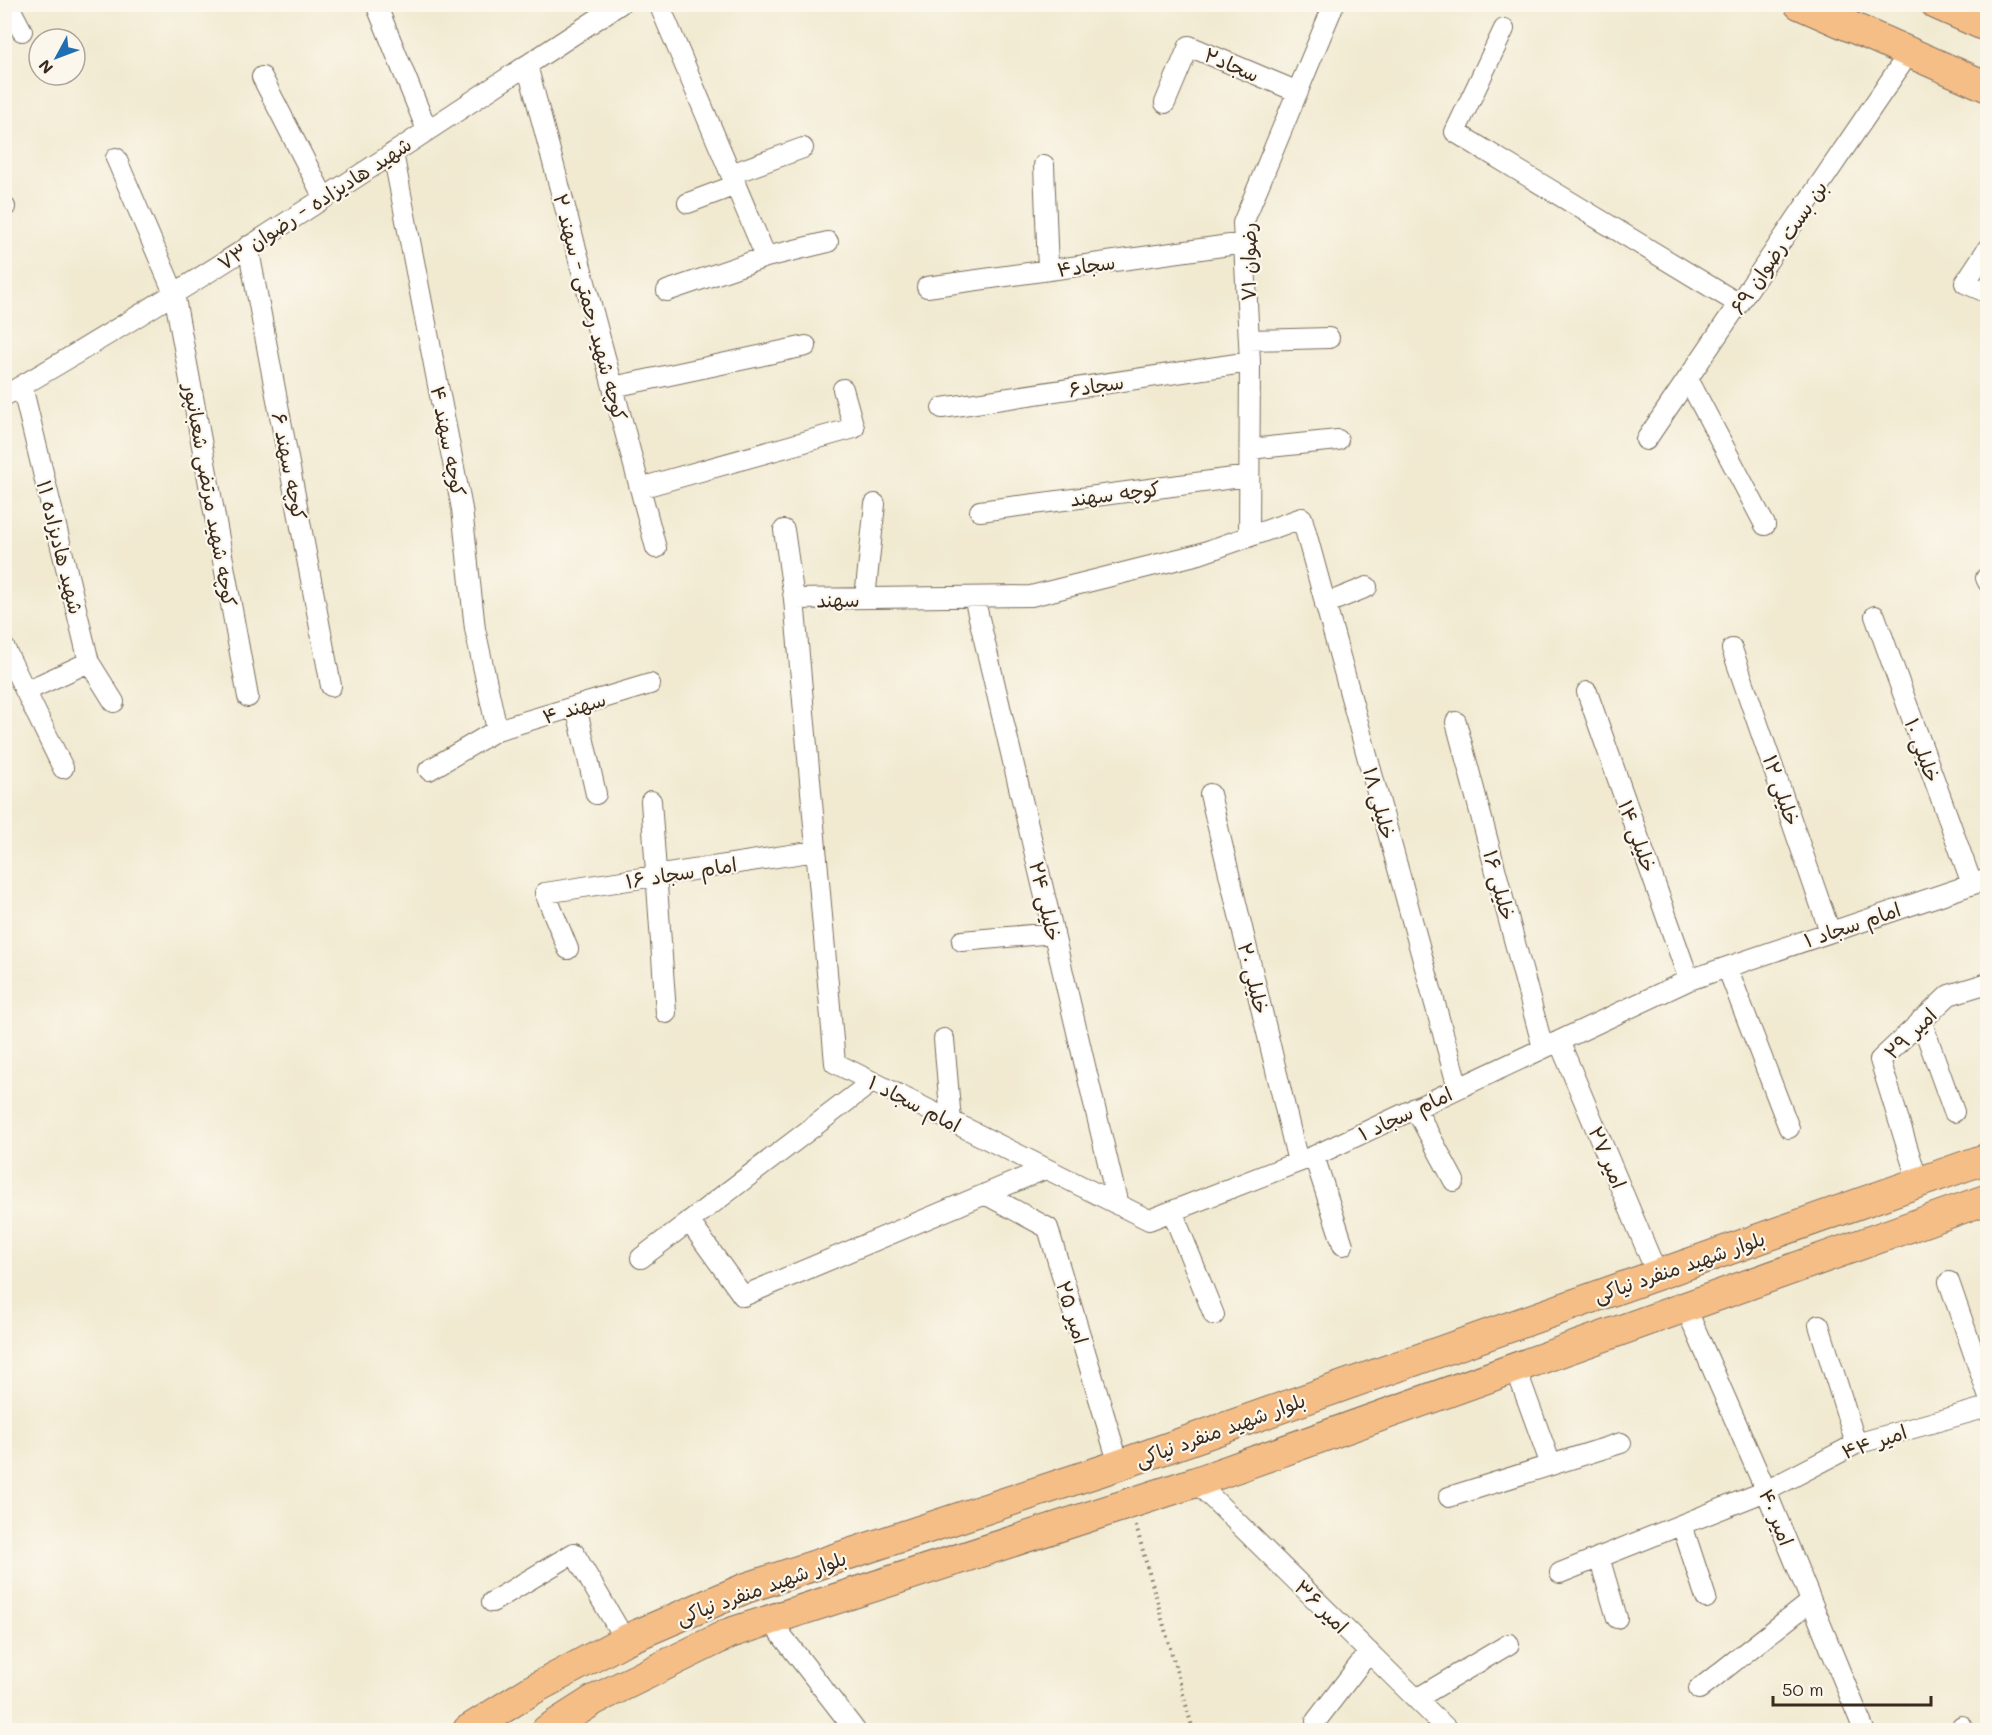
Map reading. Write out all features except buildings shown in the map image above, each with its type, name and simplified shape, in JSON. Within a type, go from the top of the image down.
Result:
[{"type":"main road","points":[[1799,4],[1988,87]]},
{"type":"main road","points":[[1936,4],[1988,27]]},
{"type":"main road","name":"بلوار شهید منفرد نیاکی","points":[[468,1731],[532,1690],[624,1640],[746,1588],[1119,1465],[1988,1158]]},
{"type":"main road","name":"بلوار شهید منفرد نیاکی","points":[[548,1731],[605,1695],[730,1633],[1196,1482],[1515,1366],[1988,1199]]},
{"type":"main road","points":[[1119,1465],[1129,1502]]},
{"type":"street","points":[[8,4],[22,31]]},
{"type":"street","points":[[376,4],[427,130]]},
{"type":"street","name":"شهید هادیزاده - رضوان ۷۳","points":[[4,396],[174,293],[324,198],[620,4]]},
{"type":"street","points":[[660,4],[766,257]]},
{"type":"street","name":"رضوان ۷۱","points":[[1249,537],[1250,362],[1244,223],[1334,4]]},
{"type":"street","points":[[1504,29],[1455,132],[1739,304]]},
{"type":"street","name":"سجاد۲","points":[[1165,103],[1189,46],[1298,92]]},
{"type":"street","name":"بن بست رضوان ۶۹","points":[[1646,440],[1908,53]]},
{"type":"street","name":"کوچه شهید رحمتی - سهند ۲","points":[[527,65],[656,548]]},
{"type":"street","points":[[262,77],[324,198]]},
{"type":"street","points":[[688,203],[733,179],[803,148]]},
{"type":"street","name":"کوچه سهند ۴","points":[[393,153],[462,509],[475,629],[497,730]]},
{"type":"street","name":"کوچه شهید مرتضی شعبانپور","points":[[116,158],[174,293],[248,697]]},
{"type":"street","points":[[1044,165],[1048,270]]},
{"type":"street","points":[[667,291],[766,257],[828,242]]},
{"type":"street","name":"سجاد۴","points":[[927,287],[1244,243]]},
{"type":"street","name":"کوچه سهند ۶","points":[[248,246],[331,686]]},
{"type":"street","points":[[1988,248],[1965,283],[1988,293]]},
{"type":"street","points":[[1249,340],[1329,338]]},
{"type":"street","points":[[613,387],[806,346]]},
{"type":"street","name":"سجاد۶","points":[[942,408],[1250,362]]},
{"type":"street","points":[[1688,379],[1765,525]]},
{"type":"street","name":"شهید هادیزاده ۱۱","points":[[22,386],[88,662],[114,702]]},
{"type":"street","points":[[640,488],[854,428],[843,389]]},
{"type":"street","points":[[1250,449],[1338,440]]},
{"type":"street","name":"كوچه سهند","points":[[980,511],[1249,476]]},
{"type":"street","points":[[865,598],[875,504]]},
{"type":"street","name":"سهند","points":[[835,1064],[794,599],[1031,596],[1199,554],[1302,518]]},
{"type":"street","name":"خلیلی ۱۸","points":[[1302,518],[1458,1088]]},
{"type":"street","points":[[784,530],[794,599]]},
{"type":"street","points":[[1325,604],[1367,587]]},
{"type":"street","name":"خلیلی ۲۴","points":[[975,597],[1118,1205]]},
{"type":"street","name":"خلیلی ۱۰","points":[[1875,616],[1980,881]]},
{"type":"street","points":[[4,647],[63,768]]},
{"type":"street","name":"خلیلی ۱۲","points":[[1732,649],[1830,932]]},
{"type":"street","points":[[26,691],[88,662]]},
{"type":"street","name":"سهند ۴","points":[[429,770],[497,730],[650,684]]},
{"type":"street","name":"خلیلی ۱۴","points":[[1587,692],[1689,980]]},
{"type":"street","points":[[576,706],[596,794]]},
{"type":"street","name":"خلیلی ۱۶","points":[[1456,722],[1551,1045]]},
{"type":"street","name":"خلیلی ۲۰","points":[[1210,794],[1306,1159],[1343,1245]]},
{"type":"street","points":[[651,801],[666,1013]]},
{"type":"street","name":"امام سجاد ۱۶","points":[[567,949],[545,893],[816,851]]},
{"type":"street","name":"امام سجاد ۱","points":[[835,1064],[1149,1221],[1306,1159],[1689,980],[1980,881]]},
{"type":"street","points":[[962,941],[1054,933]]},
{"type":"street","points":[[1727,967],[1789,1128]]},
{"type":"street","name":"امیر ۲۹","points":[[1918,1182],[1880,1060],[1949,995],[1988,983]]},
{"type":"street","points":[[1921,1020],[1954,1112]]},
{"type":"street","points":[[945,1039],[951,1121]]},
{"type":"street","name":"امیر ۲۷","points":[[1551,1045],[1657,1274]]},
{"type":"street","points":[[641,1258],[873,1082]]},
{"type":"street","points":[[1415,1108],[1454,1181]]},
{"type":"street","points":[[689,1221],[743,1296],[1046,1169]]},
{"type":"street","name":"امیر ۲۵","points":[[985,1194],[1048,1228],[1119,1465]]},
{"type":"street","points":[[1172,1211],[1214,1315]]},
{"type":"street","points":[[1949,1282],[1988,1395]]},
{"type":"street","name":"امیر ۴۰","points":[[1684,1306],[1767,1491],[1864,1731]]},
{"type":"street","points":[[1819,1324],[1856,1444]]},
{"type":"street","points":[[1515,1366],[1551,1465]]},
{"type":"street","name":"امیر ۴۴","points":[[1560,1573],[1767,1491],[1856,1444],[1988,1407]]},
{"type":"street","points":[[1449,1497],[1621,1443]]},
{"type":"street","name":"امیر ۳۶","points":[[1196,1482],[1448,1731]]},
{"type":"street","points":[[1682,1525],[1706,1598]]},
{"type":"street","points":[[492,1602],[574,1553],[624,1640]]},
{"type":"street","points":[[1599,1557],[1617,1618]]},
{"type":"street","points":[[1699,1689],[1811,1601]]},
{"type":"street","points":[[770,1619],[855,1731]]},
{"type":"street","points":[[1416,1699],[1509,1644]]},
{"type":"street","points":[[1316,1721],[1369,1652]]},
{"type":"path","points":[[1129,1502],[1193,1731]]}]
